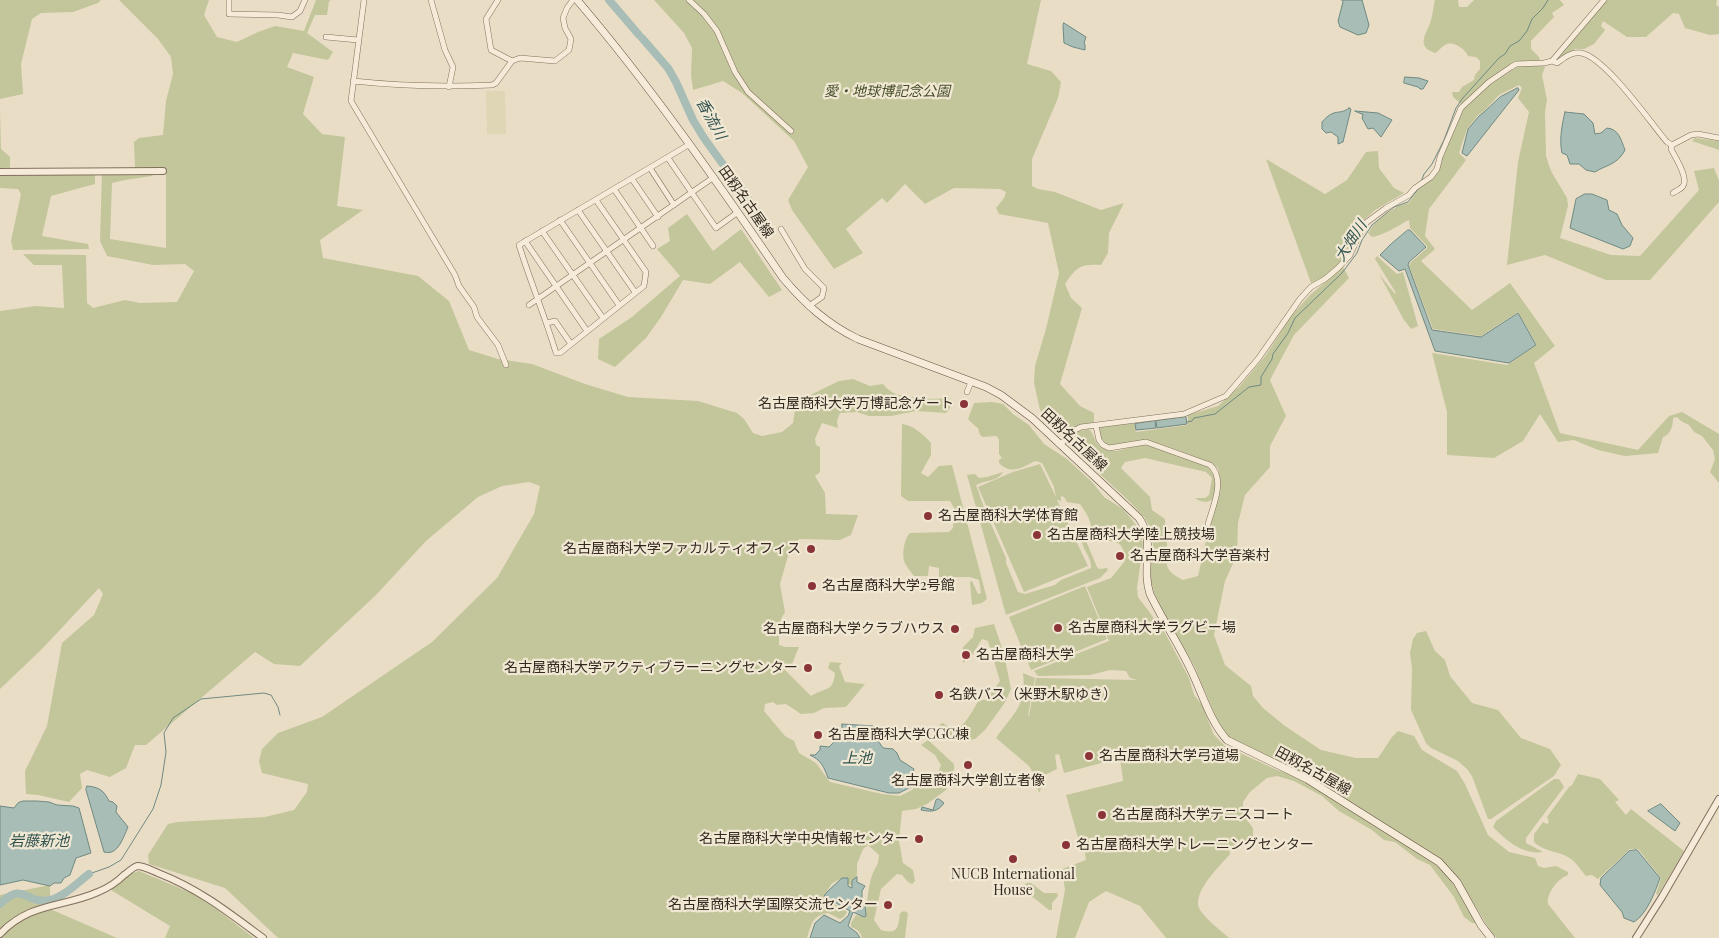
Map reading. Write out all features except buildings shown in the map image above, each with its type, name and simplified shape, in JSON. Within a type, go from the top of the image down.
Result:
[{"type":"main road","name":"田籾名古屋線","points":[[575,0],[606,34],[690,144],[783,278],[809,306],[830,324],[851,336],[1001,395],[1017,406],[1061,444],[1134,512],[1144,524],[1148,535],[1149,552],[1146,583],[1150,594],[1190,668],[1212,718],[1224,736],[1234,744],[1307,779],[1439,862],[1457,882],[1491,938]]},
{"type":"street","points":[[229,0],[229,14],[278,14],[292,17],[300,11],[305,0]]},
{"type":"street","points":[[364,0],[351,101],[455,275],[459,286],[474,307],[477,317],[498,345],[506,365]]},
{"type":"street","points":[[431,0],[445,50],[452,67],[449,87]]},
{"type":"street","points":[[498,0],[486,19],[491,50],[512,60],[520,58],[555,61],[569,50],[571,39],[565,28],[563,18],[567,8],[575,0]]},
{"type":"street","points":[[689,0],[704,14],[717,32],[735,72],[748,92],[791,131]]},
{"type":"street","points":[[1552,61],[1604,0]]},
{"type":"street","points":[[326,37],[358,40]]},
{"type":"street","points":[[1061,444],[1076,429],[1184,414],[1226,396],[1258,359],[1300,299],[1311,287],[1325,279],[1338,268],[1350,254],[1362,228],[1367,222],[1386,208],[1409,195],[1415,188],[1432,177],[1437,169],[1440,157],[1461,108],[1489,82],[1516,64],[1552,61],[1557,63],[1570,54],[1582,53],[1599,62],[1667,142],[1672,145]]},
{"type":"street","points":[[353,81],[400,86],[449,87],[492,85],[496,83],[512,60]]},
{"type":"street","points":[[1672,145],[1690,134],[1719,138]]},
{"type":"street","points":[[596,200],[646,272],[644,286],[560,353],[556,352],[519,244],[690,144]]},
{"type":"street","points":[[1672,145],[1671,148],[1685,181],[1682,187],[1673,193]]},
{"type":"street","points":[[668,158],[716,228],[738,212]]},
{"type":"street","points":[[650,168],[674,205]]},
{"type":"street","points":[[0,172],[163,171]]},
{"type":"street","points":[[529,305],[714,178]]},
{"type":"street","points":[[632,179],[658,217]]},
{"type":"street","points":[[614,190],[653,246]]},
{"type":"street","points":[[578,210],[635,292]]},
{"type":"street","points":[[560,220],[619,305]]},
{"type":"street","points":[[781,228],[805,268],[824,288],[822,297],[809,306]]},
{"type":"street","points":[[542,231],[603,318]]},
{"type":"street","points":[[525,241],[587,331]]},
{"type":"street","points":[[547,324],[555,321],[571,344]]},
{"type":"street","points":[[967,392],[971,382]]},
{"type":"street","points":[[1096,426],[1099,440],[1109,448],[1146,442],[1210,465],[1217,473],[1218,482],[1208,524]]},
{"type":"street","points":[[1636,938],[1662,898],[1719,799]]},
{"type":"street","points":[[0,934],[28,913],[42,907],[98,892],[114,884],[137,866],[144,867],[186,885],[216,903],[263,938]]},
{"type":"shaded area","points":[[486,91],[505,91],[506,134],[487,134]]},
{"type":"green space","points":[[0,0],[101,0],[98,3],[73,12],[41,13],[32,19],[21,64],[23,94],[0,99]]},
{"type":"green space","points":[[119,0],[209,0],[204,15],[217,37],[237,42],[275,26],[304,31],[316,0],[331,0],[329,1],[327,15],[315,15],[307,33],[333,52],[328,60],[293,53],[287,67],[314,77],[303,114],[322,134],[345,137],[337,206],[363,210],[320,240],[323,258],[418,276],[449,301],[469,350],[498,359],[532,364],[585,384],[628,397],[698,401],[737,413],[744,419],[753,433],[762,436],[782,432],[793,423],[795,410],[804,398],[839,381],[853,379],[870,386],[883,384],[890,391],[897,394],[911,397],[948,398],[952,401],[946,413],[916,411],[891,416],[869,416],[857,412],[840,413],[837,421],[838,428],[822,423],[815,439],[816,445],[820,447],[820,472],[815,476],[825,493],[826,514],[858,515],[851,535],[840,540],[799,539],[788,556],[780,584],[785,612],[781,619],[779,630],[779,645],[799,647],[792,664],[785,670],[811,696],[828,689],[832,684],[835,673],[828,668],[830,662],[842,663],[839,666],[845,682],[865,684],[846,707],[824,708],[814,713],[801,714],[786,704],[777,705],[773,702],[765,704],[764,711],[785,736],[794,741],[799,753],[816,763],[830,782],[882,794],[900,796],[912,790],[917,785],[917,780],[929,779],[940,769],[941,765],[935,755],[921,745],[928,740],[954,764],[946,790],[927,804],[916,809],[902,811],[899,841],[903,863],[913,870],[915,881],[912,884],[902,875],[897,874],[881,889],[874,920],[881,930],[891,932],[898,926],[900,913],[904,911],[908,913],[905,938],[862,938],[858,931],[851,927],[851,923],[856,915],[866,916],[870,882],[878,862],[879,855],[868,845],[863,849],[857,864],[857,874],[853,886],[845,880],[838,880],[831,885],[825,895],[828,900],[847,912],[844,917],[840,919],[828,913],[819,916],[812,924],[807,938],[278,938],[225,888],[149,864],[148,855],[168,824],[265,817],[294,810],[307,792],[308,784],[262,773],[259,761],[262,749],[278,733],[322,717],[432,642],[497,578],[534,514],[540,486],[529,482],[502,486],[478,497],[426,541],[376,595],[300,666],[274,664],[255,652],[146,745],[135,745],[126,768],[110,777],[87,770],[80,774],[82,788],[69,802],[26,794],[25,771],[47,726],[62,643],[94,615],[103,594],[99,588],[42,649],[0,689],[0,311],[36,306],[64,308],[62,265],[34,265],[23,254],[86,255],[87,303],[93,308],[125,300],[140,303],[177,302],[194,271],[185,264],[153,265],[107,256],[100,241],[102,172],[155,172],[152,176],[112,183],[110,239],[166,248],[166,169],[135,168],[134,142],[139,138],[163,135],[166,101],[173,74],[171,57],[158,39]]},
{"type":"green space","name":"愛・地球博記念公園","points":[[654,0],[1041,0],[1027,64],[1051,71],[1061,82],[1058,98],[1032,159],[1032,186],[1055,192],[1101,210],[1124,203],[1109,233],[1108,253],[1101,265],[1088,265],[1079,268],[1065,284],[1071,298],[1082,308],[1060,384],[1080,406],[1094,413],[1094,424],[1074,427],[1068,432],[1058,431],[1040,410],[1034,383],[1035,366],[1059,273],[1048,223],[999,214],[996,208],[1006,192],[1000,189],[954,188],[925,204],[905,184],[887,203],[882,198],[846,229],[863,253],[834,269],[792,210],[788,200],[808,167],[794,141],[742,93],[723,81],[693,90],[691,75],[692,48],[684,33]]},
{"type":"green space","points":[[1435,0],[1458,0],[1459,7],[1467,7],[1474,0],[1560,0],[1564,5],[1552,13],[1554,17],[1531,41],[1531,49],[1539,57],[1540,61],[1515,62],[1461,104],[1453,97],[1452,92],[1459,92],[1462,87],[1474,80],[1475,75],[1480,69],[1480,61],[1476,57],[1468,56],[1462,48],[1455,44],[1445,45],[1435,53],[1425,47],[1424,38],[1431,20]]},
{"type":"green space","points":[[1606,0],[1717,0],[1716,5],[1719,7],[1719,34],[1710,35],[1685,28],[1679,14],[1673,13],[1646,37],[1627,37],[1603,21],[1601,26],[1605,30],[1594,44],[1584,49],[1575,49],[1562,57],[1558,56]]},
{"type":"green space","points":[[1543,65],[1545,67],[1542,75],[1547,100],[1545,112],[1546,156],[1551,171],[1567,198],[1568,206],[1560,238],[1611,255],[1640,256],[1699,190],[1694,171],[1714,168],[1719,181],[1719,202],[1650,280],[1606,280],[1545,255],[1507,265],[1518,162],[1529,112],[1518,98],[1522,88],[1519,85],[1499,95],[1478,115],[1467,129],[1459,153],[1466,160],[1429,209],[1425,236],[1435,249],[1421,261],[1472,310],[1510,283],[1555,346],[1534,363],[1560,433],[1638,450],[1669,416],[1682,412],[1719,434],[1719,483],[1710,472],[1715,459],[1713,450],[1702,436],[1694,432],[1689,425],[1677,417],[1673,418],[1671,429],[1663,437],[1658,453],[1625,456],[1598,450],[1574,440],[1558,442],[1540,414],[1523,441],[1494,458],[1447,455],[1447,412],[1432,353],[1507,365],[1537,345],[1518,312],[1481,336],[1433,329],[1409,266],[1427,246],[1410,228],[1409,220],[1377,236],[1372,237],[1368,233],[1374,224],[1386,214],[1398,206],[1409,203],[1422,184],[1428,181],[1441,158],[1459,117],[1475,98],[1518,66]]},
{"type":"green space","points":[[0,109],[1,149],[10,157],[10,174],[95,173],[95,184],[51,196],[42,236],[88,244],[89,249],[13,250],[11,241],[21,194],[18,189],[0,188]]},
{"type":"green space","points":[[1695,138],[1719,141],[1719,150],[1692,141]]},
{"type":"green space","points":[[1378,151],[1379,168],[1394,188],[1404,193],[1375,210],[1358,226],[1359,230],[1351,246],[1340,261],[1327,275],[1311,283],[1266,159],[1325,194],[1347,180],[1366,152]]},
{"type":"green space","points":[[687,214],[713,251],[741,229],[782,290],[769,297],[740,262],[710,284],[683,280],[646,338],[615,367],[598,359],[599,339],[632,317],[680,276],[657,249],[670,241],[668,228]]},
{"type":"green space","points":[[1377,256],[1397,274],[1403,272],[1418,326],[1411,329],[1404,320],[1379,274],[1395,294],[1375,259]]},
{"type":"green space","points":[[1343,267],[1349,278],[1294,335],[1270,380],[1286,416],[1270,446],[1270,467],[1245,495],[1238,523],[1237,555],[1225,581],[1214,635],[1225,665],[1251,686],[1253,696],[1263,708],[1285,726],[1321,750],[1356,758],[1378,758],[1398,731],[1414,736],[1422,750],[1457,771],[1465,784],[1488,835],[1509,852],[1535,858],[1538,866],[1544,868],[1556,866],[1568,872],[1568,875],[1560,879],[1554,887],[1549,896],[1548,904],[1575,938],[1497,938],[1491,932],[1460,881],[1398,834],[1296,769],[1256,752],[1228,737],[1220,727],[1194,665],[1155,595],[1150,571],[1153,545],[1150,527],[1144,517],[1131,503],[1070,446],[1070,437],[1076,432],[1089,429],[1097,444],[1107,450],[1118,451],[1139,445],[1152,446],[1208,465],[1212,469],[1217,481],[1212,500],[1205,502],[1195,498],[1205,498],[1209,495],[1212,478],[1206,472],[1145,458],[1125,462],[1121,468],[1150,497],[1152,510],[1165,519],[1167,565],[1171,573],[1183,580],[1198,576],[1220,480],[1218,468],[1194,456],[1152,442],[1141,441],[1107,445],[1099,435],[1100,427],[1134,423],[1136,432],[1188,425],[1188,415],[1218,406],[1239,387],[1266,355],[1291,316],[1310,295]]},
{"type":"green space","points":[[992,402],[1003,404],[1029,425],[1044,444],[1067,459],[1092,482],[1104,497],[1123,509],[1140,531],[1143,545],[1137,588],[1138,597],[1165,633],[1189,678],[1194,695],[1202,705],[1214,735],[1225,746],[1277,770],[1294,775],[1430,860],[1451,881],[1476,923],[1472,923],[1464,917],[1454,897],[1430,865],[1417,859],[1395,842],[1384,840],[1372,830],[1339,811],[1322,796],[1294,781],[1277,776],[1267,778],[1250,792],[1243,802],[1243,815],[1253,828],[1253,836],[1242,844],[1229,847],[1230,854],[1213,873],[1202,888],[1199,896],[1200,910],[1209,921],[1229,938],[1166,938],[1140,906],[1106,891],[1089,902],[1075,938],[1056,938],[1065,890],[1062,869],[1086,860],[1085,853],[1138,837],[1082,852],[1066,795],[1123,781],[1120,758],[1064,773],[1059,754],[1055,755],[1057,769],[1043,776],[1039,793],[1029,766],[996,738],[1021,702],[1024,685],[1023,673],[1035,678],[1028,715],[1032,717],[1029,715],[1036,678],[1137,680],[1130,678],[1126,671],[1110,670],[1090,675],[1038,676],[1034,671],[1109,641],[1087,587],[1111,578],[1125,561],[1124,552],[1117,543],[1097,538],[1080,504],[1067,502],[1061,496],[1061,501],[1057,500],[1088,566],[1024,592],[978,487],[1013,472],[1040,464],[1056,497],[1054,487],[1042,463],[1035,461],[1017,469],[1003,467],[999,463],[999,460],[1002,458],[999,454],[999,439],[996,436],[983,437],[980,435],[978,428],[968,419],[974,403]]},
{"type":"green space","points":[[902,424],[914,428],[931,443],[931,455],[921,473],[928,477],[939,466],[952,465],[987,599],[982,603],[972,605],[970,582],[972,581],[978,594],[981,593],[979,580],[970,577],[939,577],[939,568],[929,566],[928,576],[914,576],[904,561],[904,546],[910,533],[949,532],[953,528],[954,508],[950,501],[908,501],[901,496]]},
{"type":"green space","points":[[1003,472],[998,478],[976,485],[1018,592],[1025,594],[1055,585],[1061,580],[1091,568],[1082,537],[1086,541],[1097,567],[1099,569],[1107,568],[1108,570],[1100,578],[1006,615],[967,475],[975,474],[979,478]]},
{"type":"green space","name":"名古屋商科大学ラグビー場","points":[[1085,586],[1107,639],[1031,670],[1009,617]]},
{"type":"green space","points":[[994,624],[1004,654],[1011,689],[1004,704],[985,730],[975,739],[959,742],[939,725],[943,723],[954,731],[962,725],[979,700],[986,700],[1000,681],[988,641],[982,639],[972,655],[963,663],[963,647],[973,637],[975,628]]},
{"type":"green space","points":[[1426,631],[1435,651],[1445,660],[1450,676],[1472,703],[1498,710],[1521,738],[1550,749],[1561,765],[1554,776],[1491,819],[1488,819],[1472,776],[1467,769],[1458,761],[1431,748],[1426,743],[1411,710],[1412,668],[1410,653],[1413,639],[1417,633]]},
{"type":"green space","points":[[1578,774],[1600,779],[1619,800],[1615,802],[1626,815],[1631,809],[1684,851],[1658,895],[1656,894],[1661,878],[1638,849],[1630,849],[1598,879],[1592,875],[1586,876],[1575,862],[1569,858],[1541,847],[1534,842],[1534,834],[1543,822],[1547,824],[1549,822],[1547,817],[1572,785]]},
{"type":"green space","points":[[1554,779],[1559,779],[1564,787],[1526,838],[1526,843],[1543,852],[1528,851],[1515,846],[1493,827],[1496,821]]},
{"type":"green space","points":[[139,871],[201,897],[254,938],[165,938],[170,926],[111,890],[130,874]]},
{"type":"green space","points":[[1031,883],[1044,893],[1057,893],[1058,896],[1052,903],[1052,910],[1049,910],[1024,890],[1023,886]]},
{"type":"green space","points":[[50,885],[50,909],[117,938],[0,938],[0,895]]},
{"type":"water","points":[[1342,0],[1362,0],[1369,25],[1366,33],[1358,35],[1340,27],[1338,21]]},
{"type":"water","points":[[1064,23],[1086,37],[1084,43],[1085,50],[1064,43]]},
{"type":"water","points":[[1405,77],[1428,81],[1423,89],[1420,89],[1404,83]]},
{"type":"water","points":[[1518,88],[1519,90],[1467,156],[1462,153],[1468,129],[1479,116],[1500,97]]},
{"type":"water","points":[[1349,108],[1351,109],[1343,142],[1338,144],[1338,137],[1331,132],[1326,133],[1322,129],[1322,122],[1326,117]]},
{"type":"water","points":[[1355,111],[1378,113],[1392,120],[1381,137],[1373,128],[1368,129],[1362,118],[1363,115]]},
{"type":"water","points":[[1565,112],[1584,114],[1593,123],[1595,134],[1601,133],[1607,128],[1614,130],[1625,150],[1619,159],[1595,172],[1586,170],[1579,164],[1570,164],[1567,155],[1562,153],[1561,148],[1561,132]]},
{"type":"water","points":[[1585,194],[1592,194],[1607,200],[1609,210],[1617,214],[1622,225],[1633,238],[1630,246],[1623,249],[1570,228],[1576,199]]},
{"type":"water","points":[[1408,230],[1426,247],[1408,265],[1432,330],[1481,337],[1518,313],[1536,345],[1509,363],[1435,351],[1405,269],[1399,271],[1380,255]]},
{"type":"water","points":[[1186,417],[1187,424],[1157,428],[1156,421]]},
{"type":"water","points":[[1155,421],[1156,428],[1136,430],[1135,424]]},
{"type":"water","name":"上池","points":[[842,724],[873,726],[877,739],[883,748],[893,749],[900,760],[914,769],[912,777],[914,779],[913,786],[899,793],[889,793],[828,778],[822,764],[810,755],[815,755],[820,750],[820,746],[829,747],[834,742],[834,733],[842,729]]},
{"type":"water","points":[[87,786],[95,787],[103,792],[109,801],[117,806],[116,812],[128,827],[122,841],[116,849],[109,853],[104,852],[86,790]]},
{"type":"water","points":[[939,799],[944,803],[937,810],[931,811],[921,810],[922,807],[933,810],[936,800]]},
{"type":"water","name":"岩藤新池","points":[[23,801],[49,802],[79,808],[91,853],[76,858],[70,875],[64,878],[61,883],[54,883],[50,886],[23,880],[0,885],[0,806],[14,808]]},
{"type":"water","points":[[1661,804],[1680,823],[1675,831],[1648,811]]},
{"type":"water","points":[[1637,850],[1660,878],[1647,908],[1634,922],[1624,918],[1622,912],[1600,885],[1601,878],[1629,851]]},
{"type":"water","points":[[857,877],[857,882],[865,886],[862,891],[862,899],[865,903],[866,916],[864,917],[853,912],[848,926],[860,938],[810,938],[815,923],[824,915],[840,923],[848,916],[850,911],[824,896],[842,878],[848,878],[848,886],[852,888],[852,881]]},
{"type":"waterway","name":"香流川","points":[[609,0],[639,35]]},
{"type":"waterway","name":"大畑川","points":[[1421,182],[1444,140],[1456,108],[1462,99],[1499,58],[1505,54],[1510,46],[1519,41],[1527,31],[1532,19],[1548,0]]},
{"type":"waterway","name":"香流川","points":[[642,38],[668,68],[693,120],[704,138],[758,213]]},
{"type":"waterway","name":"大畑川","points":[[1187,422],[1192,421],[1194,418],[1215,414],[1249,387],[1261,385],[1261,377],[1295,318],[1342,273],[1357,253],[1362,240],[1372,225],[1394,207],[1408,202],[1419,188]]},
{"type":"waterway","points":[[89,874],[109,867],[121,860],[153,809],[161,785],[166,752],[164,733],[173,718],[201,699],[264,693],[271,695],[280,715]]},
{"type":"waterway","points":[[0,904],[14,894],[25,895],[42,901],[50,900],[66,893],[89,874]]},
{"type":"place","name":"名古屋商科大学万博記念ゲート","points":[[964,404]]},
{"type":"place","name":"名古屋商科大学体育館","points":[[928,516]]},
{"type":"place","name":"名古屋商科大学陸上競技場","points":[[1037,535]]},
{"type":"place","name":"名古屋商科大学ファカルティオフィス","points":[[811,549]]},
{"type":"place","name":"名古屋商科大学音楽村","points":[[1120,556]]},
{"type":"place","name":"名古屋商科大学2号館","points":[[812,586]]},
{"type":"place","name":"名古屋商科大学ラグビー場","points":[[1058,628]]},
{"type":"place","name":"名古屋商科大学クラブハウス","points":[[955,629]]},
{"type":"place","name":"名古屋商科大学","points":[[966,655]]},
{"type":"place","name":"名古屋商科大学アクティブラーニングセンター","points":[[808,668]]},
{"type":"place","name":"名鉄バス（米野木駅ゆき）","points":[[939,695]]},
{"type":"place","name":"名古屋商科大学CGC棟","points":[[818,735]]},
{"type":"place","name":"名古屋商科大学弓道場","points":[[1089,756]]},
{"type":"place","name":"名古屋商科大学創立者像","points":[[968,765]]},
{"type":"place","name":"名古屋商科大学テニスコート","points":[[1102,815]]},
{"type":"place","name":"名古屋商科大学中央情報センター","points":[[919,839]]},
{"type":"place","name":"名古屋商科大学トレーニングセンター","points":[[1066,845]]},
{"type":"place","name":"NUCB International House","points":[[1013,859]]},
{"type":"place","name":"名古屋商科大学国際交流センター","points":[[888,905]]}]
